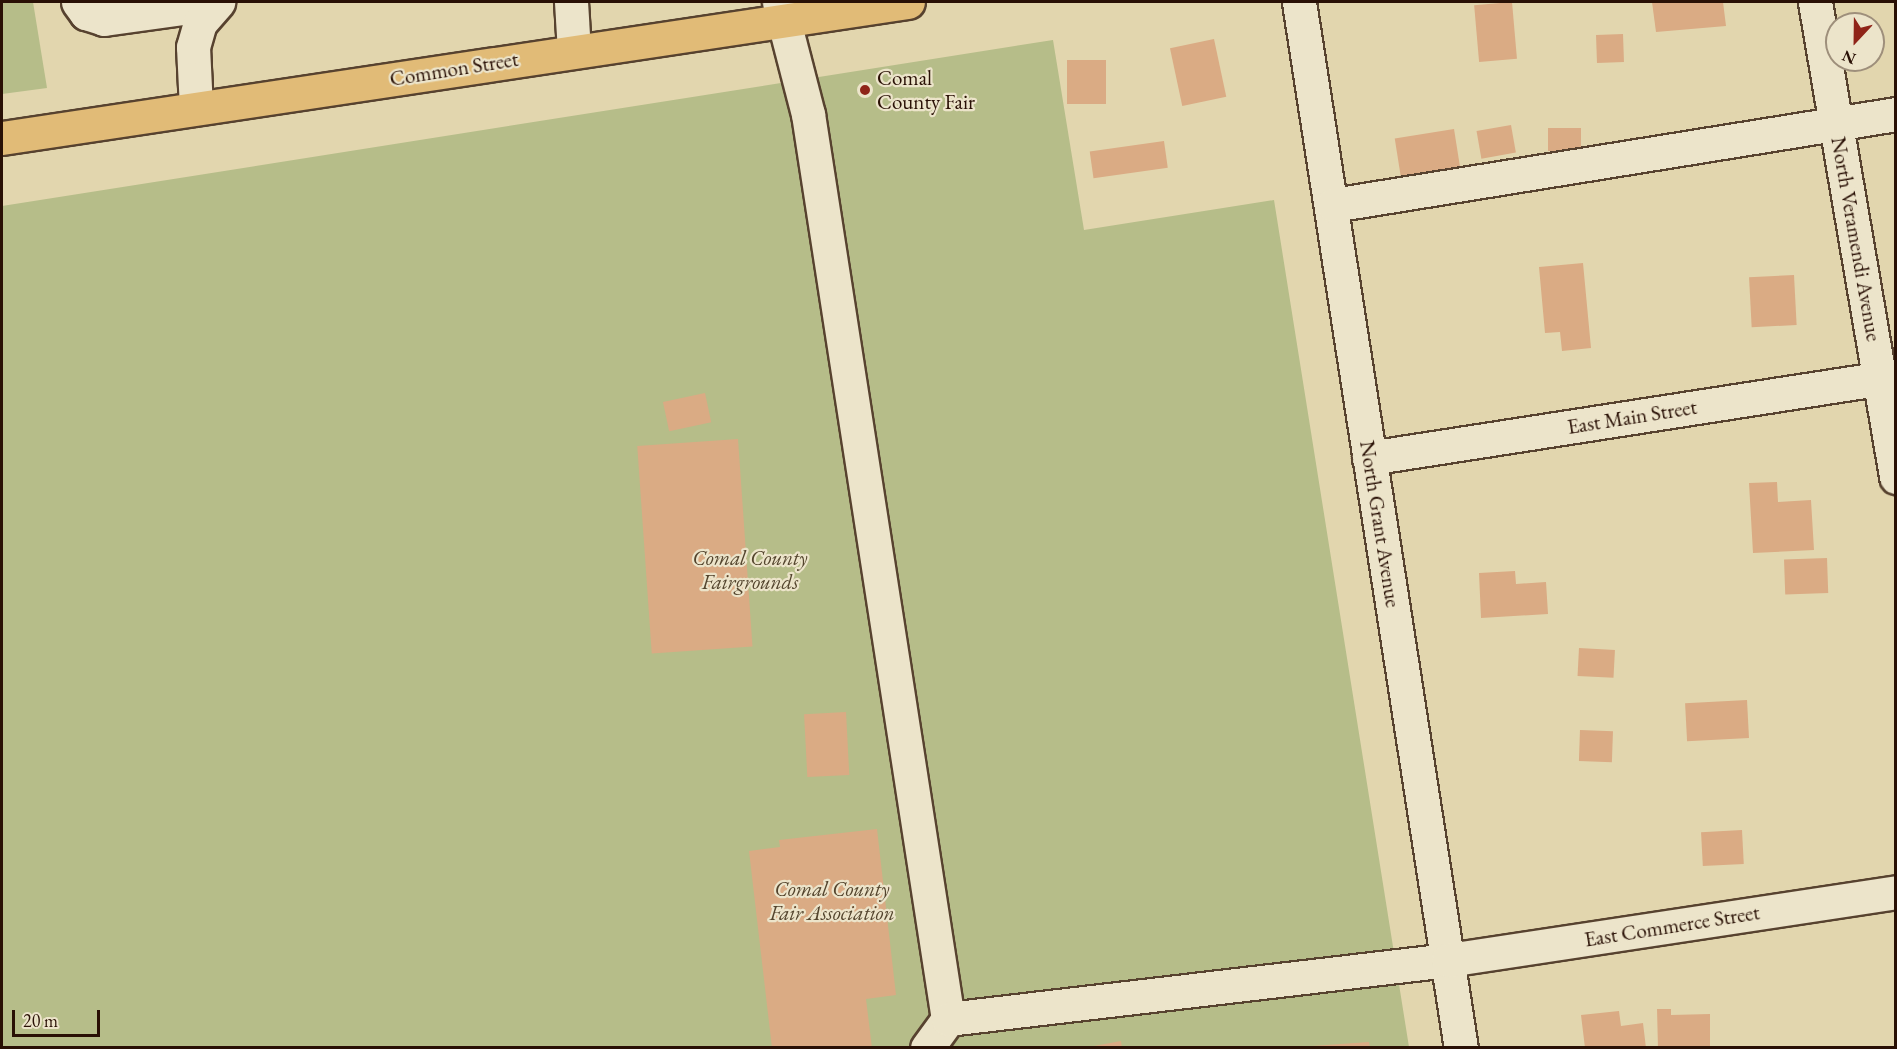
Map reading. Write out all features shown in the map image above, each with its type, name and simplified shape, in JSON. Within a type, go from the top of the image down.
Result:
[{"type":"main road","name":"Common Street","points":[[2,138],[574,51],[781,11],[908,2]]},
{"type":"street","points":[[78,2],[86,13],[104,19],[177,3],[215,3],[193,47],[196,108]]},
{"type":"street","points":[[570,2],[574,51]]},
{"type":"street","name":"North Grant Avenue","points":[[1299,2],[1333,205],[1369,458],[1461,1047]]},
{"type":"street","name":"North Veramendi Avenue","points":[[1815,2],[1836,123],[1888,378],[1896,477]]},
{"type":"street","points":[[781,11],[808,114],[948,1018],[927,1047]]},
{"type":"street","points":[[1333,205],[1896,114]]},
{"type":"street","name":"East Main Street","points":[[1369,458],[1888,378]]},
{"type":"street","name":"East Commerce Street","points":[[948,1018],[1448,960],[1896,892]]},
{"type":"green space","points":[[2,2],[33,2],[47,88],[2,94]]},
{"type":"green space","name":"Comal County Fairgrounds","points":[[1053,40],[1084,230],[1274,200],[1409,1047],[2,1048],[2,206]]},
{"type":"building","points":[[1512,2],[1517,59],[1479,62],[1474,5]]},
{"type":"building","points":[[1652,2],[1723,2],[1726,26],[1656,32]]},
{"type":"building","points":[[1623,34],[1624,62],[1597,63],[1596,35]]},
{"type":"building","points":[[1214,39],[1226,97],[1182,106],[1170,48]]},
{"type":"building","points":[[1067,60],[1106,60],[1106,104],[1067,104]]},
{"type":"building","points":[[1511,125],[1516,153],[1481,159],[1477,131]]},
{"type":"building","points":[[1548,128],[1581,128],[1581,151],[1548,151]]},
{"type":"building","points":[[1454,129],[1460,167],[1401,176],[1395,138]]},
{"type":"building","points":[[1164,141],[1168,168],[1093,178],[1090,151]]},
{"type":"building","points":[[1583,263],[1591,348],[1562,351],[1560,332],[1545,333],[1539,267]]},
{"type":"building","points":[[1794,275],[1797,325],[1752,327],[1749,277]]},
{"type":"building","points":[[705,393],[711,422],[669,431],[663,402]]},
{"type":"building","points":[[738,439],[753,646],[652,654],[637,446]]},
{"type":"building","points":[[1777,482],[1778,502],[1811,500],[1814,550],[1753,553],[1749,483]]},
{"type":"building","points":[[1827,558],[1828,593],[1785,594],[1784,560]]},
{"type":"building","points":[[1515,571],[1516,584],[1546,582],[1548,614],[1481,618],[1479,573]]},
{"type":"building","points":[[1579,648],[1615,650],[1613,678],[1578,676]]},
{"type":"building","points":[[1747,700],[1749,738],[1687,741],[1685,703]]},
{"type":"building","points":[[846,712],[849,775],[807,777],[804,714]]},
{"type":"building","points":[[1580,730],[1613,731],[1612,762],[1579,761]]},
{"type":"building","name":"Comal County Fair Association","points":[[877,829],[896,995],[866,999],[872,1048],[772,1048],[749,851],[780,847],[779,840]]},
{"type":"building","points":[[1742,830],[1744,864],[1703,866],[1701,832]]},
{"type":"building","points":[[1657,1009],[1671,1009],[1671,1015],[1710,1014],[1710,1048],[1658,1048]]},
{"type":"building","points":[[1619,1011],[1621,1026],[1643,1023],[1646,1048],[1585,1048],[1581,1015]]},
{"type":"building","points":[[1121,1041],[1122,1048],[1094,1048],[1094,1046]]},
{"type":"building","points":[[1369,1042],[1370,1048],[1312,1048],[1312,1046]]},
{"type":"place","name":"Comal County Fair","points":[[865,90]]}]
